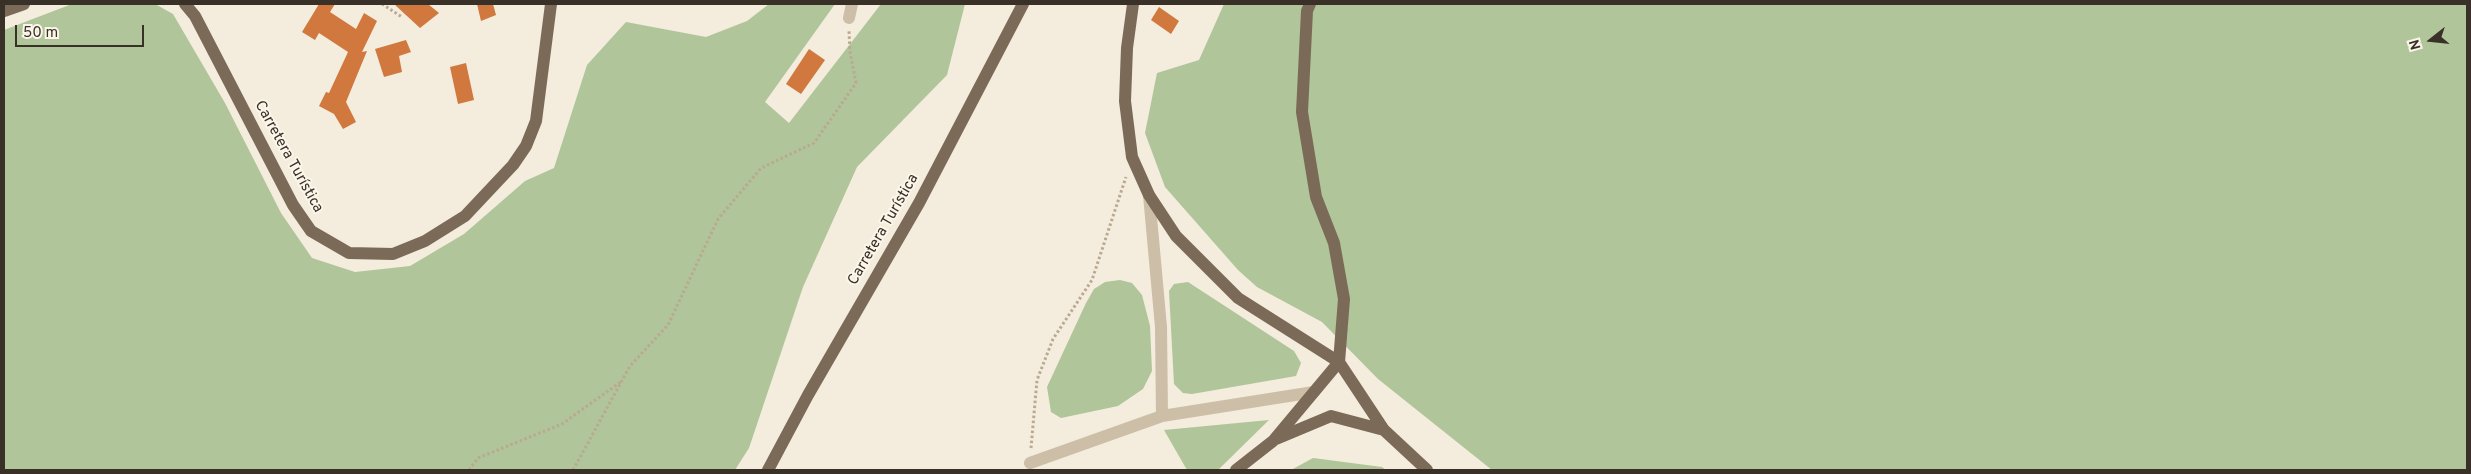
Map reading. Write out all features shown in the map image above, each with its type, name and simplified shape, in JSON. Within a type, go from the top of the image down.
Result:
[{"type":"main road","points":[[4,11],[24,4]]},
{"type":"main road","name":"Carretera Turística","points":[[185,4],[195,16],[292,206],[311,231],[349,253],[392,254],[425,241],[465,216],[513,165],[526,146],[536,121],[551,4]]},
{"type":"main road","name":"Carretera Turística","points":[[768,470],[919,203],[1023,4]]},
{"type":"main road","points":[[1133,4],[1127,48],[1126,101],[1132,157],[1149,195],[1176,236],[1238,298],[1338,362],[1384,430],[1427,470]]},
{"type":"main road","points":[[1236,470],[1273,441],[1338,362],[1344,300],[1334,243],[1316,197],[1302,112],[1307,11],[1310,4]]},
{"type":"main road","points":[[1273,441],[1331,416],[1384,430]]},
{"type":"street","points":[[849,18],[852,4]]},
{"type":"street","points":[[1149,195],[1161,327],[1162,416]]},
{"type":"street","points":[[1030,463],[1162,416],[1314,392]]},
{"type":"street","points":[[763,470],[774,458]]},
{"type":"path","points":[[382,4],[402,17]]},
{"type":"path","points":[[572,470],[630,366],[668,325],[718,219],[761,168],[814,143],[856,83],[850,52],[849,18]]},
{"type":"path","points":[[1030,463],[1037,380],[1053,338],[1092,280],[1132,157]]},
{"type":"path","points":[[469,470],[478,458],[562,424],[622,381]]},
{"type":"green space","points":[[72,4],[155,4],[173,14],[225,103],[281,213],[312,258],[355,272],[410,266],[464,234],[525,181],[554,168],[587,65],[626,22],[706,37],[747,21],[769,4],[835,4],[765,102],[789,123],[881,4],[965,4],[947,75],[857,167],[803,287],[749,448],[735,470],[4,470],[4,30]]},
{"type":"green space","points":[[1224,4],[2467,4],[2467,470],[1492,470],[1378,379],[1322,322],[1257,287],[1238,270],[1165,187],[1145,133],[1157,73],[1199,60]]},
{"type":"green space","points":[[1120,280],[1132,283],[1142,295],[1150,326],[1152,371],[1143,389],[1118,406],[1061,418],[1051,412],[1047,387],[1094,289],[1105,282]]},
{"type":"green space","points":[[1188,282],[1294,351],[1301,363],[1296,376],[1192,394],[1183,393],[1174,384],[1169,291],[1174,284]]},
{"type":"green space","points":[[1269,420],[1218,470],[1187,470],[1164,430]]},
{"type":"green space","points":[[1313,458],[1382,467],[1386,470],[1291,470]]},
{"type":"building","points":[[319,4],[335,4],[330,12],[356,29],[364,13],[377,21],[362,52],[367,51],[346,102],[356,122],[343,129],[334,114],[319,106],[326,92],[329,93],[348,52],[319,33],[315,40],[302,32]]},
{"type":"building","points":[[394,4],[428,4],[439,13],[420,28]]},
{"type":"building","points":[[477,4],[493,4],[496,15],[481,21]]},
{"type":"building","points":[[1159,7],[1179,21],[1171,34],[1151,20]]},
{"type":"building","points":[[406,40],[411,52],[399,56],[402,72],[384,77],[375,49]]},
{"type":"building","points":[[809,49],[825,60],[801,94],[786,84]]},
{"type":"building","points":[[466,63],[474,100],[458,104],[450,67]]}]
